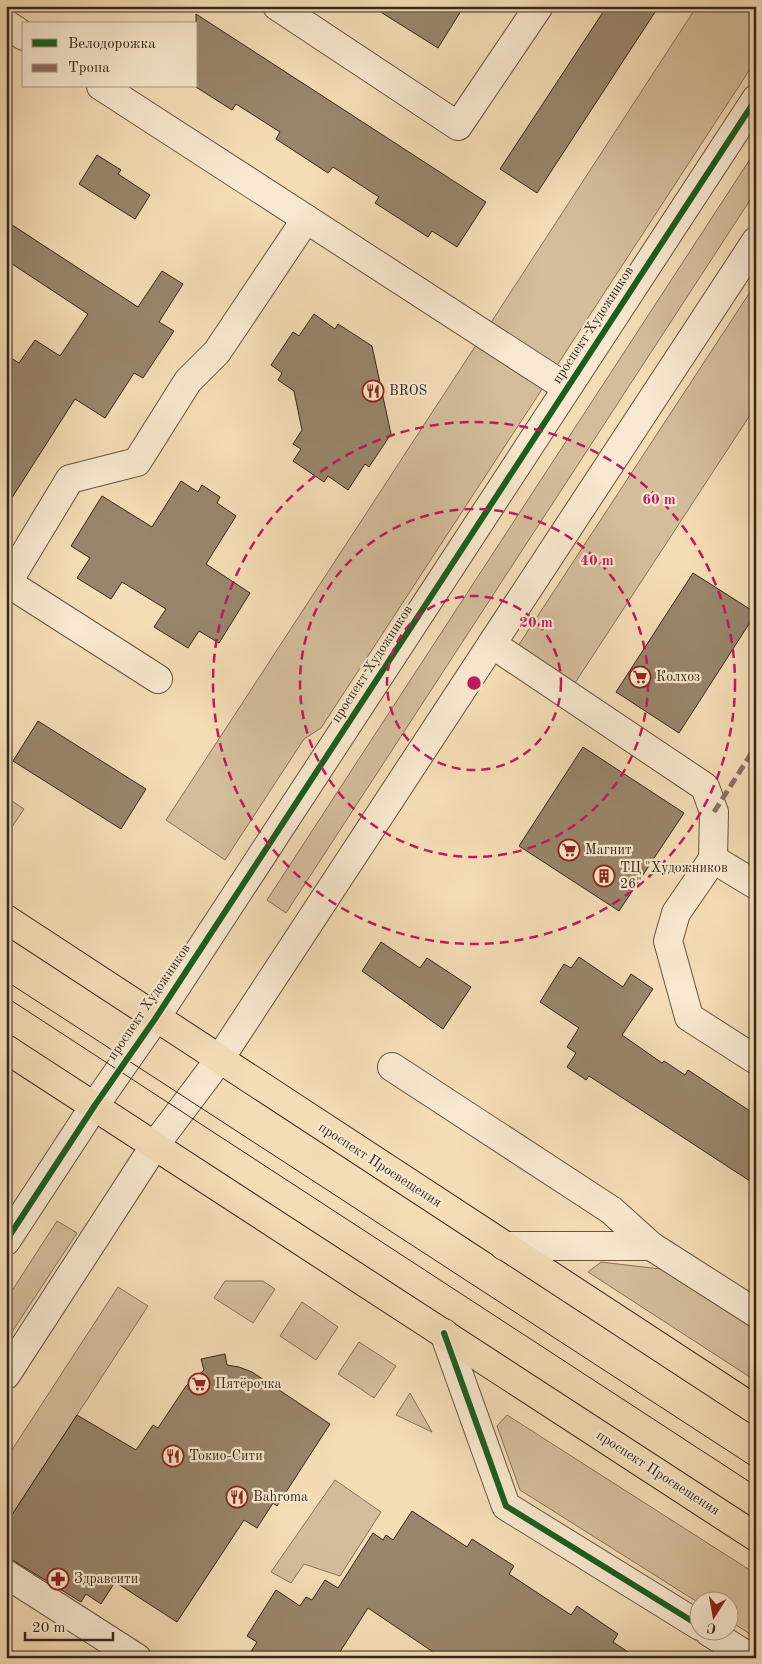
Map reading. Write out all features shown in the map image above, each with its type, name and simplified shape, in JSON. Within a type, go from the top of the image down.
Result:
[{"type":"main road","name":"проспект Просвещения","points":[[6,919],[155,1019],[756,1410]]},
{"type":"main road","name":"проспект Просвещения","points":[[6,1049],[95,1105],[756,1537]]},
{"type":"street","points":[[276,6],[458,126],[540,6]]},
{"type":"street","points":[[6,24],[22,35]]},
{"type":"street","points":[[105,88],[567,388]]},
{"type":"street","name":"проспект Художников","points":[[6,1241],[95,1105],[155,1019],[756,99]]},
{"type":"street","points":[[158,679],[7,584],[70,479],[137,462],[188,381],[217,352],[306,219]]},
{"type":"street","points":[[6,1375],[156,1145],[219,1060],[756,241]]},
{"type":"street","points":[[492,644],[705,787],[714,812],[713,859],[676,913],[668,941],[690,1017],[756,1060]]},
{"type":"street","points":[[713,859],[756,885]]},
{"type":"street","points":[[392,1067],[611,1210],[651,1246],[756,1313]]},
{"type":"street","points":[[504,1246],[651,1246]]},
{"type":"street","points":[[444,1333],[506,1506],[690,1620]]},
{"type":"street","points":[[6,1574],[137,1658]]},
{"type":"street","points":[[725,1642],[751,1658]]},
{"type":"shaded area","points":[[697,6],[756,6],[756,60],[554,370],[488,327]]},
{"type":"shaded area","points":[[756,150],[756,191],[286,913],[267,900]]},
{"type":"shaded area","points":[[756,283],[756,406],[575,683],[518,646]]},
{"type":"shaded area","points":[[480,339],[546,383],[321,728],[304,739],[225,860],[166,820]]},
{"type":"shaded area","points":[[6,797],[24,809],[6,836]]},
{"type":"shaded area","points":[[57,1221],[77,1233],[6,1341],[6,1300]]},
{"type":"shaded area","points":[[601,1262],[669,1270],[756,1326],[756,1381],[588,1272]]},
{"type":"shaded area","points":[[225,1281],[263,1281],[275,1289],[253,1323],[214,1298]]},
{"type":"shaded area","points":[[118,1287],[148,1306],[6,1524],[6,1459]]},
{"type":"shaded area","points":[[302,1302],[338,1327],[316,1360],[280,1336]]},
{"type":"shaded area","points":[[359,1342],[396,1366],[374,1398],[338,1374]]},
{"type":"shaded area","points":[[410,1393],[432,1432],[396,1415]]},
{"type":"shaded area","points":[[507,1415],[756,1574],[756,1638],[740,1628],[740,1592],[690,1592],[690,1597],[520,1490],[497,1426]]},
{"type":"shaded area","points":[[335,1480],[381,1512],[340,1576],[304,1564],[291,1583],[271,1572]]},
{"type":"building","points":[[371,6],[464,6],[438,48]]},
{"type":"building","points":[[607,6],[659,6],[537,193],[500,169]]},
{"type":"building","points":[[196,14],[486,202],[457,247],[432,231],[428,237],[375,203],[379,197],[333,167],[328,173],[276,139],[280,132],[236,104],[232,110],[198,88],[198,22],[196,22]]},
{"type":"building","points":[[97,155],[121,170],[118,174],[150,195],[135,219],[79,184]]},
{"type":"building","points":[[6,221],[138,307],[162,271],[183,284],[159,322],[174,331],[143,378],[134,373],[105,418],[75,399],[6,507],[6,355],[19,363],[35,340],[60,356],[88,314],[6,260]]},
{"type":"building","points":[[314,314],[335,329],[338,324],[372,346],[391,434],[369,467],[365,464],[348,490],[328,476],[324,482],[293,461],[301,449],[293,444],[302,430],[294,391],[278,380],[282,373],[271,365],[293,332],[299,336]]},
{"type":"building","points":[[181,481],[198,492],[202,485],[220,497],[217,503],[236,516],[206,564],[250,593],[219,643],[199,631],[188,648],[154,627],[166,609],[122,582],[111,599],[77,578],[90,558],[71,546],[102,496],[152,527]]},
{"type":"building","points":[[693,573],[756,613],[679,733],[616,692]]},
{"type":"building","points":[[38,721],[146,789],[121,829],[13,761]]},
{"type":"building","name":"ТЦ \"Художников 26\"","points":[[583,747],[684,813],[619,911],[519,846]]},
{"type":"building","points":[[381,942],[420,968],[427,958],[471,987],[443,1029],[362,971]]},
{"type":"building","points":[[579,957],[623,987],[631,974],[653,989],[622,1035],[662,1063],[664,1061],[685,1075],[688,1070],[756,1115],[756,1185],[589,1076],[586,1080],[567,1067],[576,1053],[567,1047],[579,1028],[540,1002],[564,964],[571,968]]},
{"type":"building","points":[[225,1354],[227,1365],[252,1372],[330,1424],[277,1506],[273,1503],[257,1528],[244,1520],[177,1622],[115,1582],[101,1604],[86,1594],[81,1602],[6,1558],[6,1524],[77,1415],[136,1450],[153,1425],[158,1428],[186,1386],[204,1370],[201,1359]]},
{"type":"building","points":[[412,1511],[467,1547],[472,1539],[514,1566],[509,1574],[571,1615],[577,1606],[618,1634],[613,1642],[637,1658],[442,1658],[368,1608],[336,1658],[247,1658],[257,1642],[247,1636],[276,1590],[300,1606],[306,1597],[312,1600],[325,1580],[338,1588],[373,1533],[383,1540],[386,1535],[393,1540]]},
{"type":"tram line","points":[[6,981],[756,1469]]},
{"type":"tram line","points":[[6,997],[756,1486]]},
{"type":"marked path","points":[[714,812],[756,746]]},
{"type":"cycle path","points":[[6,1241],[95,1105],[155,1019],[756,99]]},
{"type":"cycle path","points":[[444,1333],[506,1506],[690,1620]]},
{"type":"place","name":"BROS","points":[[373,391]]},
{"type":"place","name":"Колхоз","points":[[640,677]]},
{"type":"place","name":"Магнит","points":[[569,850]]},
{"type":"place","name":"ТЦ \"Художников 26\"","points":[[604,876]]},
{"type":"place","name":"Пятёрочка","points":[[199,1384]]},
{"type":"place","name":"Токио-Сити","points":[[173,1456]]},
{"type":"place","name":"Bahroma","points":[[237,1497]]},
{"type":"place","name":"Здравсити","points":[[58,1579]]}]
